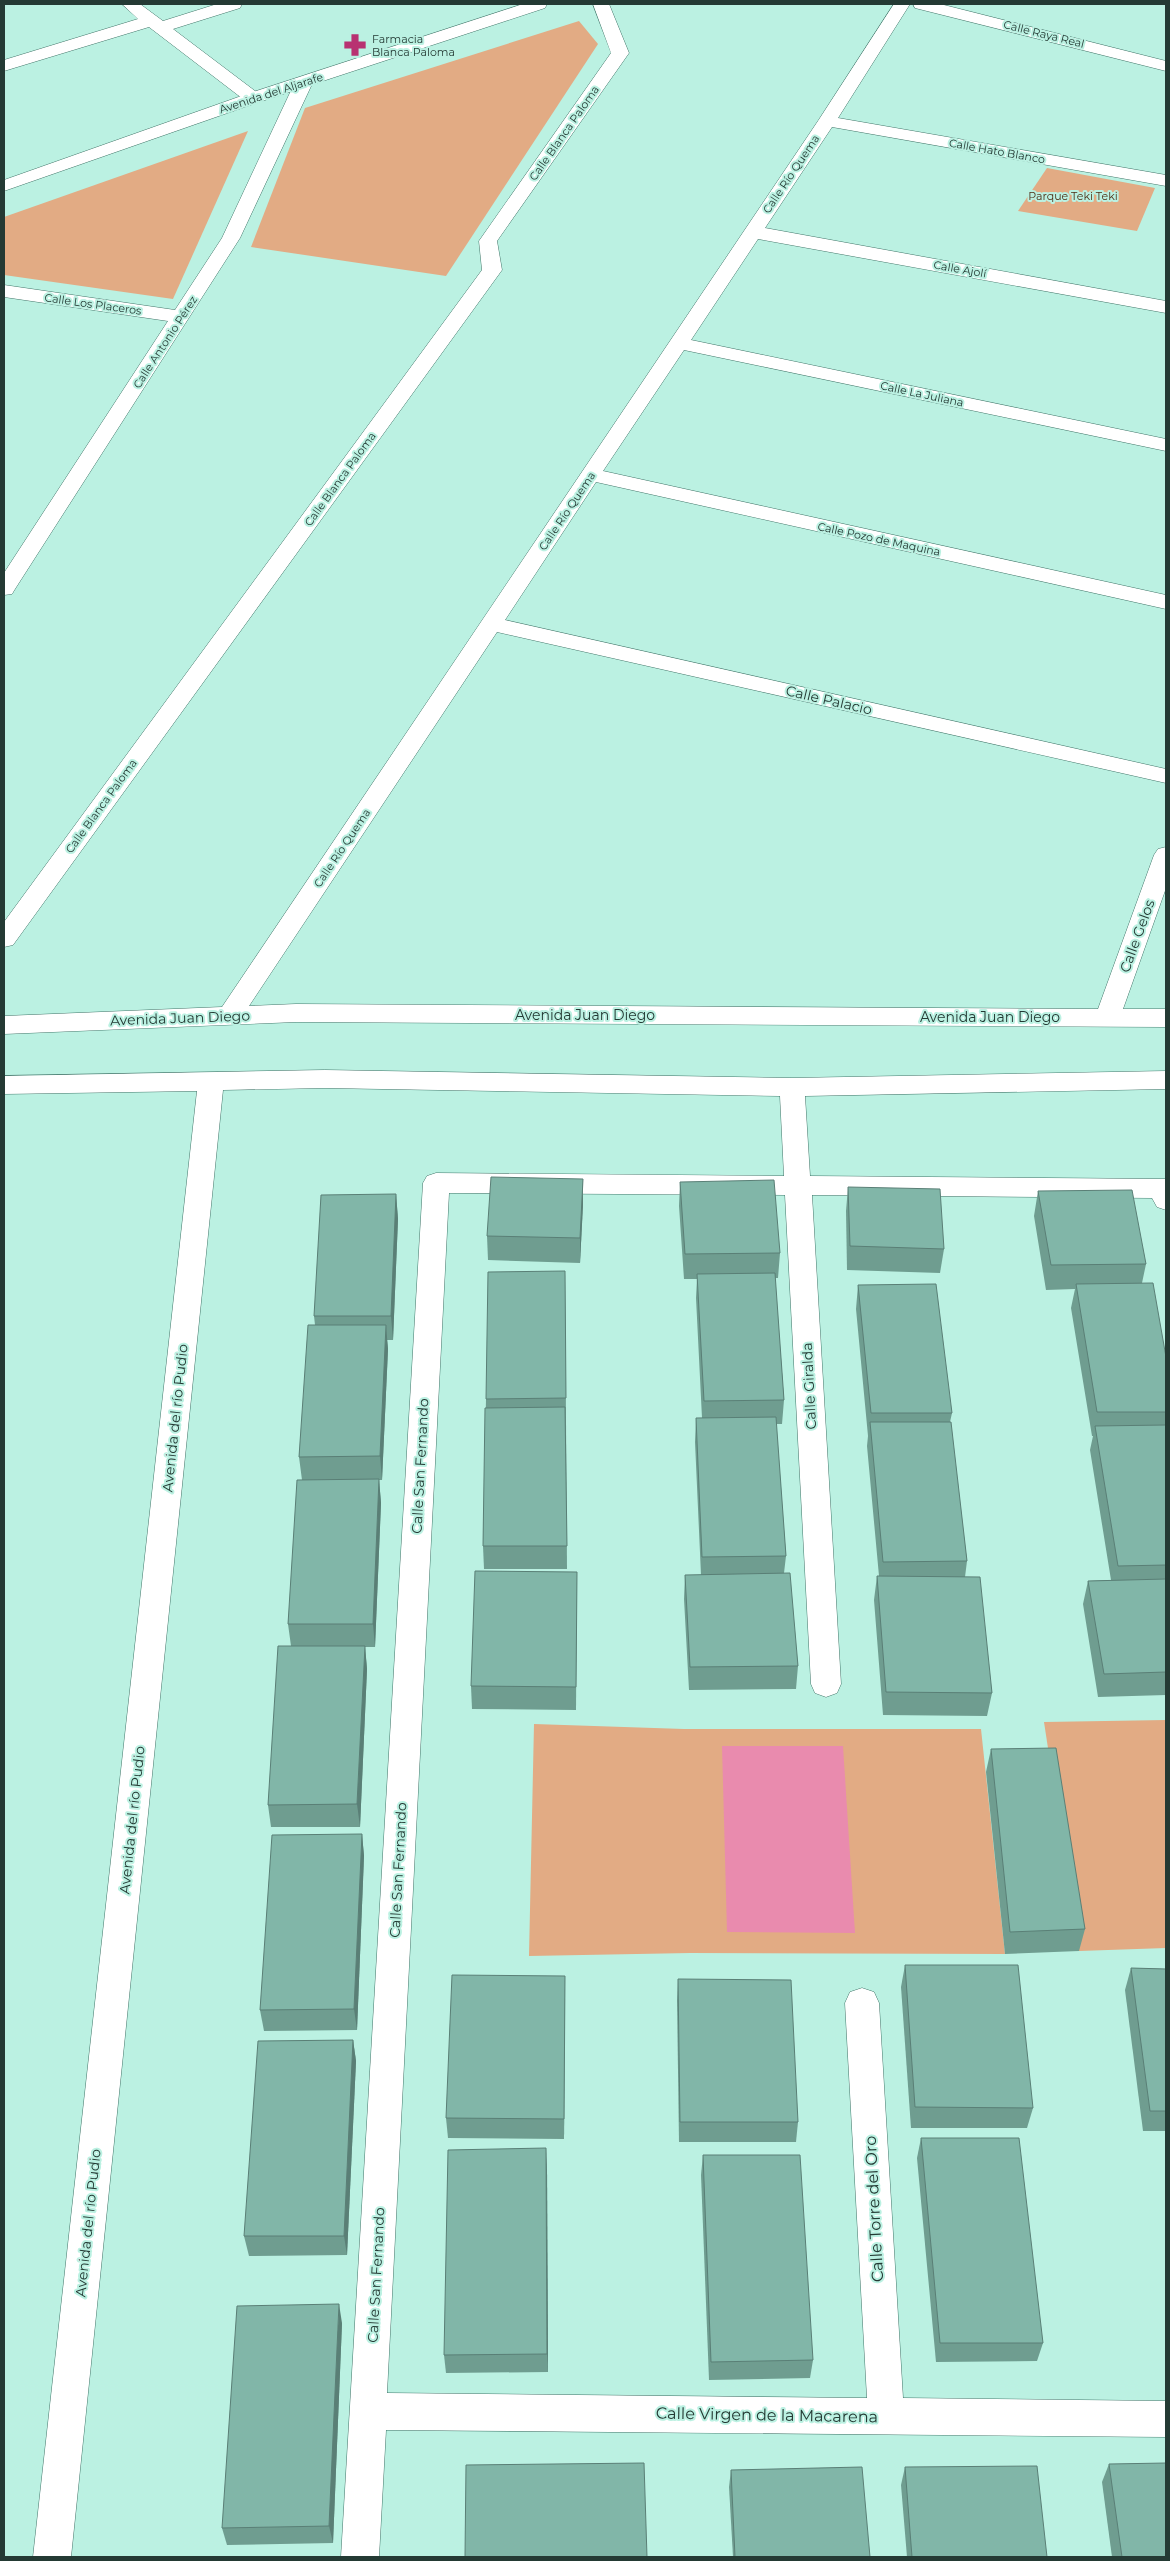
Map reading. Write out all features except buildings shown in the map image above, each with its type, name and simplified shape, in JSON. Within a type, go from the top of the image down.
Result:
[{"type":"street","points":[[130,4],[253,98]]},
{"type":"street","points":[[4,66],[234,4]]},
{"type":"street","name":"Avenida del Aljarafe","points":[[4,186],[253,98],[539,4]]},
{"type":"street","name":"Calle Blanca Paloma","points":[[4,939],[492,270],[488,241],[620,53],[602,4]]},
{"type":"street","name":"Calle Río Quema","points":[[229,1016],[827,121],[902,4]]},
{"type":"street","name":"Calle Raya Real","points":[[922,4],[1166,66]]},
{"type":"street","name":"Calle Antonio Pérez","points":[[4,589],[182,317],[231,238],[304,82]]},
{"type":"street","name":"Calle Hato Blanco","points":[[827,121],[1166,181]]},
{"type":"street","name":"Calle Ajolí","points":[[753,232],[1166,307]]},
{"type":"street","name":"Calle Los Placeros","points":[[4,291],[182,317]]},
{"type":"street","name":"Calle La Juliana","points":[[679,343],[1166,445]]},
{"type":"street","name":"Calle Pozo de Maquina","points":[[591,475],[1166,602]]},
{"type":"street","name":"Calle Palacio","points":[[491,624],[1166,776]]},
{"type":"street","name":"Calle Gelos","points":[[1107,1018],[1166,855]]},
{"type":"street","name":"Avenida Juan Diego","points":[[4,1025],[296,1013],[1166,1018]]},
{"type":"street","points":[[4,1085],[211,1083],[325,1079],[792,1087],[1166,1080]]},
{"type":"street","name":"Avenida del río Pudio","points":[[52,2557],[211,1083]]},
{"type":"street","name":"Calle Giralda","points":[[792,1087],[826,1684]]},
{"type":"street","name":"Calle San Fernando","points":[[360,2557],[436,1183],[798,1186]]},
{"type":"street","points":[[798,1186],[1165,1194]]},
{"type":"street","name":"Calle Torre del Oro","points":[[862,2003],[886,2416]]},
{"type":"street","name":"Calle Virgen de la Macarena","points":[[368,2411],[1166,2419]]},
{"type":"green space","points":[[579,21],[598,44],[446,276],[251,247],[305,108]]},
{"type":"green space","points":[[248,131],[173,299],[4,275],[4,217]]},
{"type":"green space","name":"Parque Teki Teki","points":[[1047,168],[1155,188],[1137,231],[1018,211]]},
{"type":"green space","points":[[1166,1720],[1166,1948],[1079,1951],[1044,1722]]},
{"type":"green space","points":[[534,1724],[684,1729],[981,1729],[1005,1954],[690,1953],[529,1956]]},
{"type":"shaded area","points":[[722,1746],[843,1746],[855,1933],[727,1932]]},
{"type":"place","name":"Farmacia Blanca Paloma","points":[[355,45]]}]
